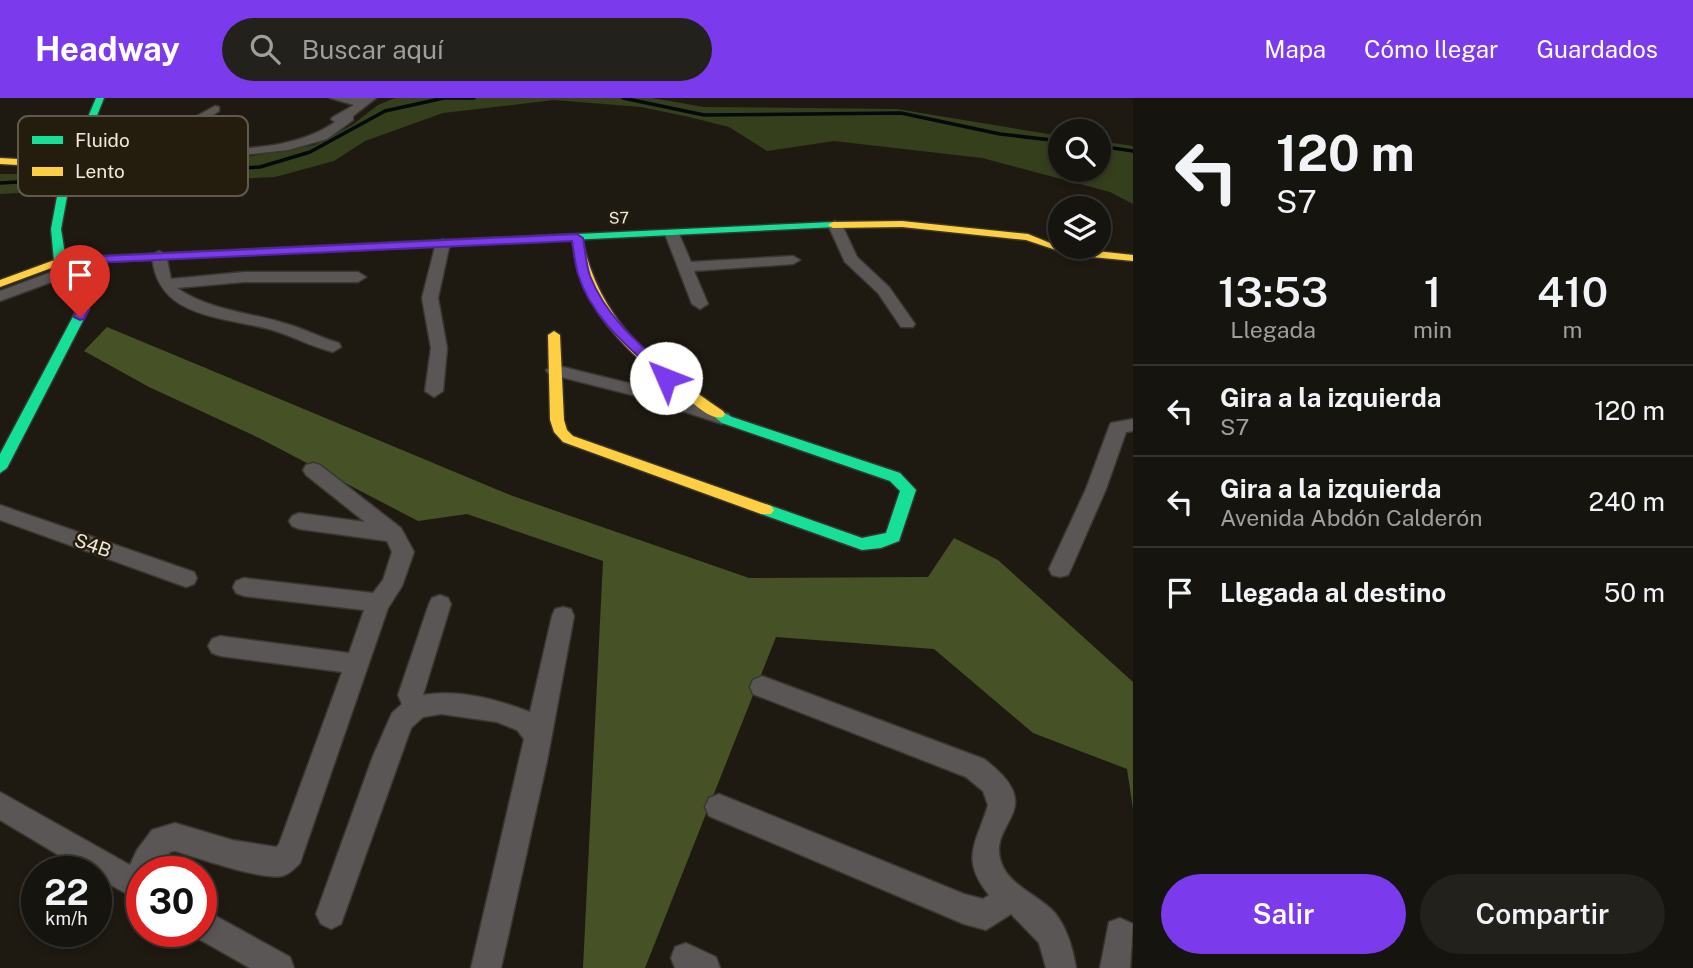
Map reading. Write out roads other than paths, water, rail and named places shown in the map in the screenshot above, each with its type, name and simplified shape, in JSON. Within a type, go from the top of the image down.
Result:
[{"type":"street","points":[[93,116],[100,98]]},
{"type":"street","points":[[336,98],[367,100]]},
{"type":"street","points":[[248,146],[295,141],[314,135],[367,100]]},
{"type":"street","points":[[203,116],[215,109]]},
{"type":"street","points":[[248,150],[298,144],[323,136],[349,118],[347,115]]},
{"type":"street","points":[[0,161],[18,162]]},
{"type":"street","points":[[0,468],[83,309],[64,266],[56,229],[64,196]]},
{"type":"street","name":"S7","points":[[0,284],[64,266],[159,255],[835,225],[902,224],[1028,237],[1070,252],[1133,258]]},
{"type":"street","points":[[835,225],[850,259],[884,290],[907,324]]},
{"type":"street","points":[[672,234],[700,304]]},
{"type":"street","points":[[577,238],[584,274],[602,309],[620,334],[666,374],[727,420]]},
{"type":"street","points":[[434,391],[439,348],[430,298],[443,243]]},
{"type":"street","points":[[159,255],[159,271],[167,284],[186,302],[212,313],[282,327],[305,339],[333,347]]},
{"type":"street","points":[[685,267],[793,260]]},
{"type":"street","points":[[0,296],[64,266]]},
{"type":"street","points":[[167,284],[244,277],[358,277]]},
{"type":"street","points":[[554,335],[556,421],[568,439],[862,544],[881,542],[893,537],[908,490],[895,477],[642,393],[555,370]]},
{"type":"street","points":[[642,393],[662,385],[666,374]]},
{"type":"street","points":[[1060,569],[1096,489],[1111,440],[1118,427],[1133,425]]},
{"type":"street","points":[[150,856],[162,840],[175,837],[265,861],[281,862],[290,853],[378,603],[395,581],[402,552],[394,534],[313,470]]},
{"type":"street","name":"S4B","points":[[0,512],[186,578]]},
{"type":"street","points":[[299,521],[394,534]]},
{"type":"street","points":[[244,587],[378,603]]},
{"type":"street","points":[[416,707],[410,695],[440,604]]},
{"type":"street","points":[[486,968],[534,761],[563,616]]},
{"type":"street","points":[[220,646],[356,664]]},
{"type":"street","points":[[762,687],[975,768],[996,781],[1003,803],[987,847],[987,865],[997,882],[1050,930],[1061,968]]},
{"type":"street","points":[[331,914],[386,756],[401,721],[416,707],[441,703],[498,711],[526,722],[537,737]]},
{"type":"street","points":[[0,805],[126,878]]},
{"type":"street","points":[[719,807],[964,909],[986,915],[1012,896]]},
{"type":"street","points":[[217,932],[279,968]]},
{"type":"street","points":[[1115,968],[1126,936]]},
{"type":"waterway","points":[[248,168],[260,167],[310,152],[385,111],[444,98],[474,98]]},
{"type":"waterway","points":[[623,98],[704,115],[901,113],[1000,134],[1048,140]]},
{"type":"waterway","points":[[1111,148],[1133,151]]},
{"type":"waterway","points":[[0,183],[18,182]]}]
